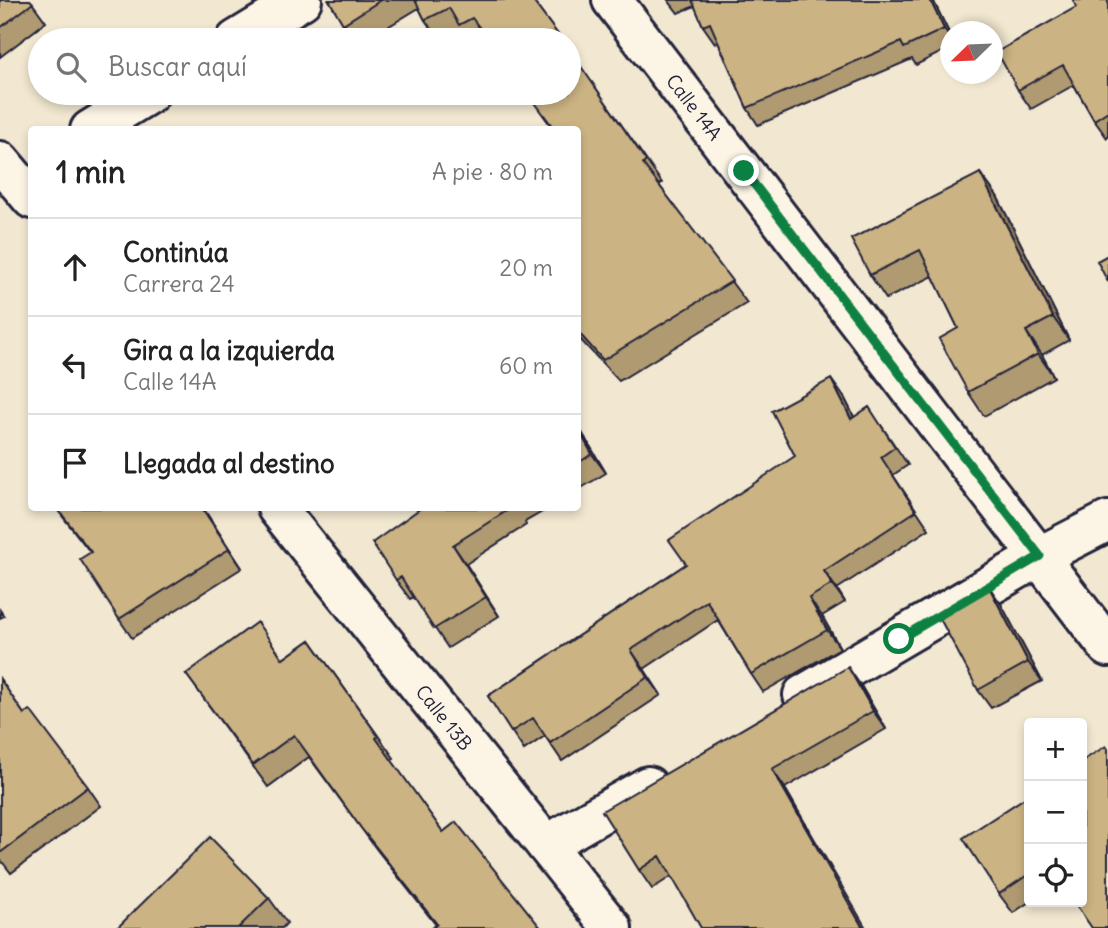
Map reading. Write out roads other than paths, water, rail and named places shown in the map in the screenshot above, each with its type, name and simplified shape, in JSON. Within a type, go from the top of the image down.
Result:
[{"type":"street","points":[[256,28],[302,0]]},
{"type":"street","name":"Calle 14A","points":[[612,0],[1108,647]]},
{"type":"street","points":[[96,126],[131,105]]},
{"type":"street","name":"Calle 13B","points":[[280,511],[612,928]]},
{"type":"street","points":[[775,711],[1040,556],[1108,521]]},
{"type":"street","points":[[546,845],[679,768]]}]
